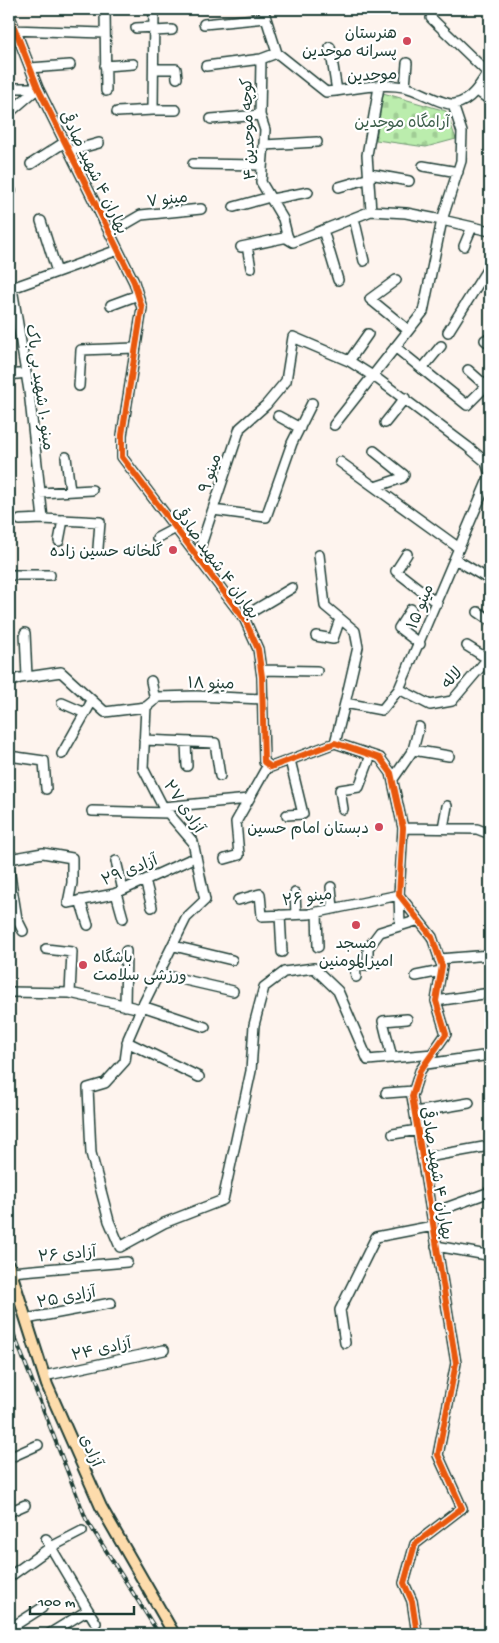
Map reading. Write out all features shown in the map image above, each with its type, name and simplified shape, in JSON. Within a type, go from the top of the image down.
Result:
[{"type":"main road","name":"آزادی","points":[[10,1269],[44,1376],[102,1507],[174,1634]]},
{"type":"street","points":[[104,9],[106,91]]},
{"type":"street","points":[[153,110],[154,9]]},
{"type":"street","points":[[263,9],[277,53]]},
{"type":"street","name":"بهاران ۴ شهید صادقی","points":[[9,14],[12,30],[38,88],[134,282],[142,308],[122,435],[122,457],[243,617],[258,649],[263,699],[264,762],[268,765]]},
{"type":"street","points":[[204,24],[266,18]]},
{"type":"street","points":[[334,425],[423,312],[442,220],[461,162],[462,132],[453,105],[464,101],[476,90],[489,71],[431,18]]},
{"type":"street","points":[[136,28],[172,30]]},
{"type":"street","points":[[12,30],[104,33]]},
{"type":"street","points":[[330,47],[337,91]]},
{"type":"street","name":"کوچه موحدین ۴","points":[[277,53],[261,60],[260,115],[265,130],[261,182],[283,219],[288,238]]},
{"type":"street","name":"موحدین","points":[[277,53],[326,92],[379,87],[405,87],[453,105]]},
{"type":"street","points":[[206,66],[261,60]]},
{"type":"street","points":[[405,87],[407,63]]},
{"type":"street","points":[[105,66],[133,64]]},
{"type":"street","points":[[30,68],[70,65]]},
{"type":"street","points":[[154,70],[176,69],[177,78]]},
{"type":"street","points":[[371,211],[368,155],[379,87]]},
{"type":"street","points":[[9,88],[38,88]]},
{"type":"street","points":[[9,113],[38,88]]},
{"type":"street","points":[[476,90],[490,100]]},
{"type":"street","points":[[117,112],[176,110]]},
{"type":"street","points":[[211,119],[260,115]]},
{"type":"street","points":[[31,164],[65,142]]},
{"type":"street","points":[[70,152],[100,142]]},
{"type":"street","points":[[264,145],[317,142]]},
{"type":"street","points":[[193,164],[262,165]]},
{"type":"street","points":[[423,166],[458,172]]},
{"type":"street","points":[[339,187],[370,176],[409,182]]},
{"type":"street","points":[[234,207],[308,192]]},
{"type":"street","name":"مینو ۷","points":[[110,233],[141,215],[201,209]]},
{"type":"street","points":[[251,268],[244,247],[288,238],[293,242],[371,211],[406,213],[490,231]]},
{"type":"street","points":[[354,218],[364,261]]},
{"type":"street","points":[[40,221],[57,272]]},
{"type":"street","points":[[464,246],[472,227]]},
{"type":"street","points":[[323,230],[338,280]]},
{"type":"street","name":"مینو ۱۰ شهید بی باک","points":[[42,519],[26,373],[13,321],[12,288],[118,250]]},
{"type":"street","points":[[448,332],[490,265]]},
{"type":"street","points":[[396,280],[370,299],[408,330]]},
{"type":"street","points":[[111,305],[138,296]]},
{"type":"street","points":[[349,360],[368,334]]},
{"type":"street","name":"مینو ۱۵","points":[[240,428],[266,406],[286,381],[293,337],[349,360],[405,398],[486,462],[490,475],[399,690],[382,710],[345,702]]},
{"type":"street","points":[[422,369],[441,346]]},
{"type":"street","points":[[394,347],[467,405],[488,384],[468,370]]},
{"type":"street","points":[[79,386],[81,350],[135,348]]},
{"type":"street","points":[[9,375],[26,373]]},
{"type":"street","points":[[385,423],[405,398]]},
{"type":"street","points":[[213,510],[266,517],[300,428],[312,404]]},
{"type":"street","points":[[278,416],[300,428]]},
{"type":"street","name":"مینو ۹","points":[[197,557],[240,428]]},
{"type":"street","points":[[374,451],[404,475],[402,478],[375,487]]},
{"type":"street","points":[[66,456],[70,491]]},
{"type":"street","points":[[340,462],[459,548]]},
{"type":"street","points":[[40,493],[92,490]]},
{"type":"street","points":[[20,520],[42,519],[100,522],[98,548]]},
{"type":"street","points":[[59,540],[63,520]]},
{"type":"street","points":[[157,538],[176,528]]},
{"type":"street","points":[[319,554],[325,606],[355,631],[358,646],[335,744]]},
{"type":"street","points":[[407,554],[396,571],[437,603]]},
{"type":"street","points":[[455,558],[490,579]]},
{"type":"street","points":[[9,575],[50,575]]},
{"type":"street","points":[[243,617],[292,588]]},
{"type":"street","points":[[411,609],[399,628],[420,644]]},
{"type":"street","points":[[478,612],[490,620]]},
{"type":"street","points":[[316,636],[333,639],[340,619]]},
{"type":"street","points":[[25,633],[27,677]]},
{"type":"street","points":[[467,646],[489,657]]},
{"type":"street","name":"لاله","points":[[399,690],[430,705],[452,701],[489,657]]},
{"type":"street","points":[[261,670],[317,671]]},
{"type":"street","points":[[9,682],[27,677],[61,672],[105,712],[146,708],[157,698],[151,681]]},
{"type":"street","name":"مینو ۱۸","points":[[157,698],[196,696],[263,699]]},
{"type":"street","points":[[62,754],[92,701]]},
{"type":"street","points":[[62,703],[85,713]]},
{"type":"street","name":"آزادی ۲۷","points":[[146,708],[143,768],[166,810],[193,842],[206,900],[186,918],[127,1042],[125,1060],[105,1084],[88,1088],[91,1153],[109,1221],[120,1247],[164,1223],[223,1200],[251,1071],[254,1025],[264,987],[284,972],[314,968],[338,991],[368,1060],[392,1058]]},
{"type":"street","points":[[393,780],[413,750],[419,727]]},
{"type":"street","points":[[144,740],[215,743],[220,776]]},
{"type":"street","points":[[186,742],[187,766]]},
{"type":"street","points":[[225,859],[239,855],[236,822],[268,765],[271,767],[335,744],[380,758],[393,780],[403,828],[399,895],[400,926]]},
{"type":"street","points":[[413,750],[448,756]]},
{"type":"street","points":[[343,809],[340,790],[359,787],[371,755]]},
{"type":"street","points":[[9,756],[44,761],[46,789]]},
{"type":"street","points":[[287,815],[303,814],[290,760]]},
{"type":"street","points":[[92,811],[166,810],[249,798]]},
{"type":"street","points":[[443,828],[447,806]]},
{"type":"street","points":[[403,828],[476,829],[490,834]]},
{"type":"street","points":[[9,859],[43,853],[72,858],[72,883],[68,903],[80,900],[88,925]]},
{"type":"street","name":"آزادی ۲۹","points":[[80,900],[120,892],[189,860]]},
{"type":"street","points":[[116,861],[123,918]]},
{"type":"street","points":[[9,869],[13,920],[23,931]]},
{"type":"street","points":[[145,880],[152,907]]},
{"type":"street","points":[[331,887],[333,908]]},
{"type":"street","points":[[295,893],[296,914]]},
{"type":"street","name":"مینو ۲۶","points":[[238,900],[260,894],[262,916],[317,912],[399,895]]},
{"type":"street","name":"بهاران ۴ شهید صادقی","points":[[399,895],[432,937],[440,958],[441,971],[436,1001],[446,1034],[420,1071],[414,1091],[422,1158],[456,1363],[438,1456],[462,1508],[415,1544],[404,1584],[412,1601],[417,1634]]},
{"type":"street","points":[[317,912],[318,948]]},
{"type":"street","points":[[280,915],[282,952]]},
{"type":"street","points":[[356,977],[355,966],[368,965],[368,948],[380,932],[419,920]]},
{"type":"street","points":[[174,946],[232,960]]},
{"type":"street","points":[[46,949],[72,952],[70,993]]},
{"type":"street","points":[[125,1006],[126,951]]},
{"type":"street","points":[[440,958],[490,955]]},
{"type":"street","points":[[416,976],[441,971]]},
{"type":"street","points":[[159,974],[233,990]]},
{"type":"street","points":[[9,992],[70,993],[125,1006],[142,1008],[205,1027]]},
{"type":"street","points":[[436,1001],[490,993]]},
{"type":"street","points":[[407,1019],[383,1021],[392,1058],[432,1054]]},
{"type":"street","points":[[127,1042],[199,1077]]},
{"type":"street","points":[[426,1064],[490,1055]]},
{"type":"street","points":[[386,1093],[414,1091]]},
{"type":"street","points":[[415,1112],[469,1102]]},
{"type":"street","points":[[393,1134],[418,1130]]},
{"type":"street","points":[[422,1158],[489,1146]]},
{"type":"street","points":[[432,1212],[490,1192]]},
{"type":"street","points":[[344,1343],[340,1310],[376,1237],[434,1226]]},
{"type":"street","points":[[436,1246],[487,1255]]},
{"type":"street","name":"آزادی ۲۶","points":[[10,1269],[127,1262]]},
{"type":"street","name":"آزادی ۲۵","points":[[26,1319],[111,1303]]},
{"type":"street","name":"آزادی ۲۴","points":[[44,1376],[164,1350]]},
{"type":"street","points":[[9,1458],[38,1445]]},
{"type":"street","points":[[9,1512],[24,1505]]},
{"type":"street","points":[[9,1577],[51,1547],[82,1531]]},
{"type":"street","points":[[46,1539],[96,1623]]},
{"type":"street","points":[[9,1629],[42,1608]]},
{"type":"street","points":[[49,1634],[88,1610]]},
{"type":"green space","name":"آرامگاه موحدین","points":[[383,93],[446,111],[456,139],[426,147],[376,140]]},
{"type":"railway","points":[[9,1322],[86,1519],[159,1634]]},
{"type":"cycle path","points":[[9,14],[38,88],[134,282],[142,308],[122,435],[122,457],[245,620],[258,649],[262,677],[264,762],[271,767],[335,743],[380,758],[391,773],[403,828],[399,895],[432,937],[442,966],[436,1001],[446,1034],[420,1071],[412,1096],[456,1363],[438,1455],[462,1508],[415,1544],[404,1583],[412,1601],[417,1634]]},
{"type":"place","name":"هنرستان پسرانه موحدین","points":[[407,41]]},
{"type":"place","name":"گلخانه حسین زاده","points":[[173,550]]},
{"type":"place","name":"دبستان امام حسین","points":[[379,827]]},
{"type":"place","name":"مسجد امیرالمومنین","points":[[356,925]]},
{"type":"place","name":"باشگاه ورزشی سلامت","points":[[83,965]]}]
